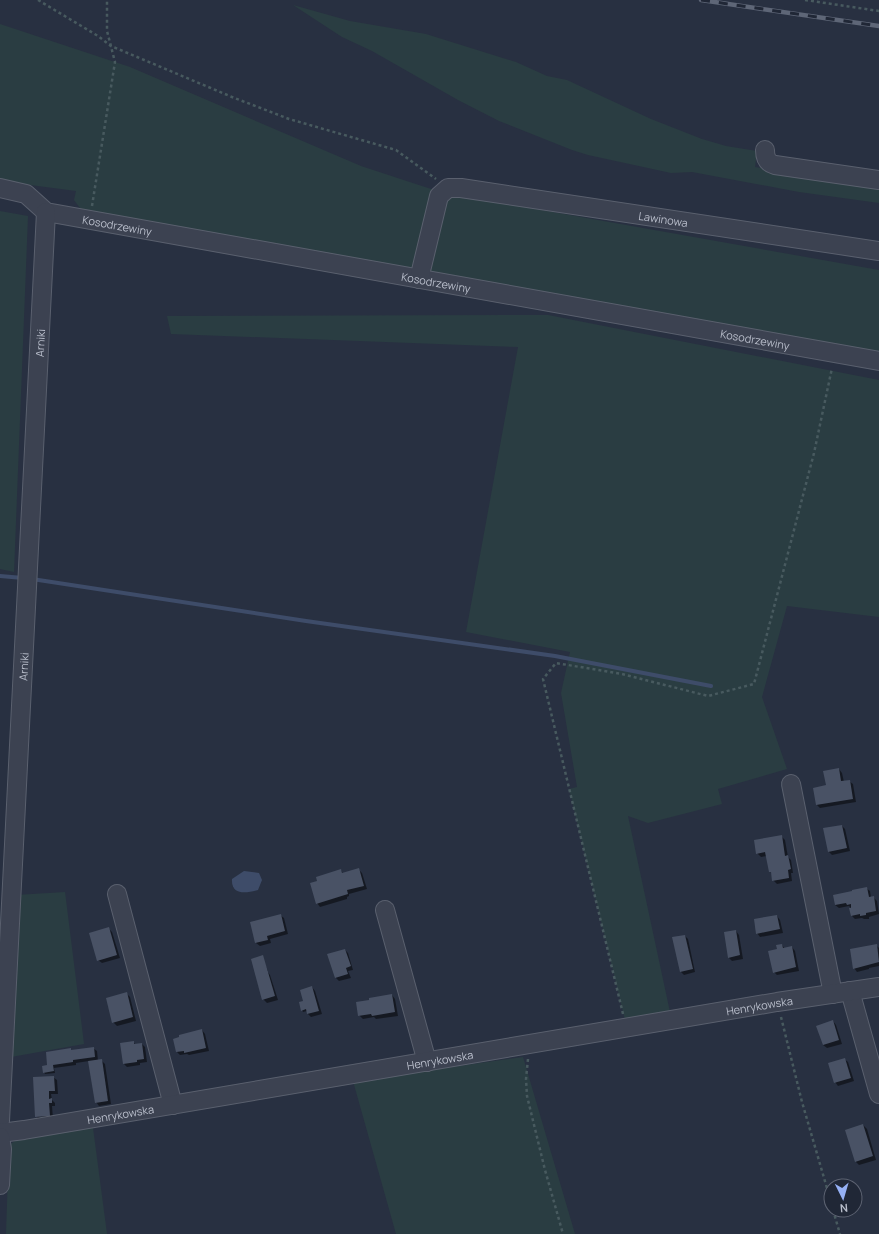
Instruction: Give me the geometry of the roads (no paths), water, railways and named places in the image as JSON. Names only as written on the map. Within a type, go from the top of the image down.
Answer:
[{"type":"street","points":[[764,150],[769,163],[775,165],[879,180]]},
{"type":"street","points":[[0,188],[26,194],[46,212]]},
{"type":"street","name":"Lawinowa","points":[[419,279],[439,196],[448,188],[879,251]]},
{"type":"street","name":"Kosodrzewiny","points":[[46,212],[879,361]]},
{"type":"street","name":"Arniki","points":[[0,1120],[46,212]]},
{"type":"street","points":[[790,784],[841,992],[879,1094]]},
{"type":"street","points":[[117,894],[173,1105]]},
{"type":"street","points":[[385,910],[427,1062]]},
{"type":"street","name":"Henrykowska","points":[[0,1132],[24,1130],[777,1002],[879,987]]},
{"type":"street","points":[[0,1137],[2,1149],[0,1185]]},
{"type":"water","points":[[244,871],[259,873],[262,880],[258,890],[240,892],[234,888],[232,879]]},
{"type":"waterway","points":[[0,576],[23,578]]},
{"type":"waterway","points":[[32,579],[306,621],[555,656],[711,686]]},
{"type":"railway","points":[[701,0],[879,26]]}]
